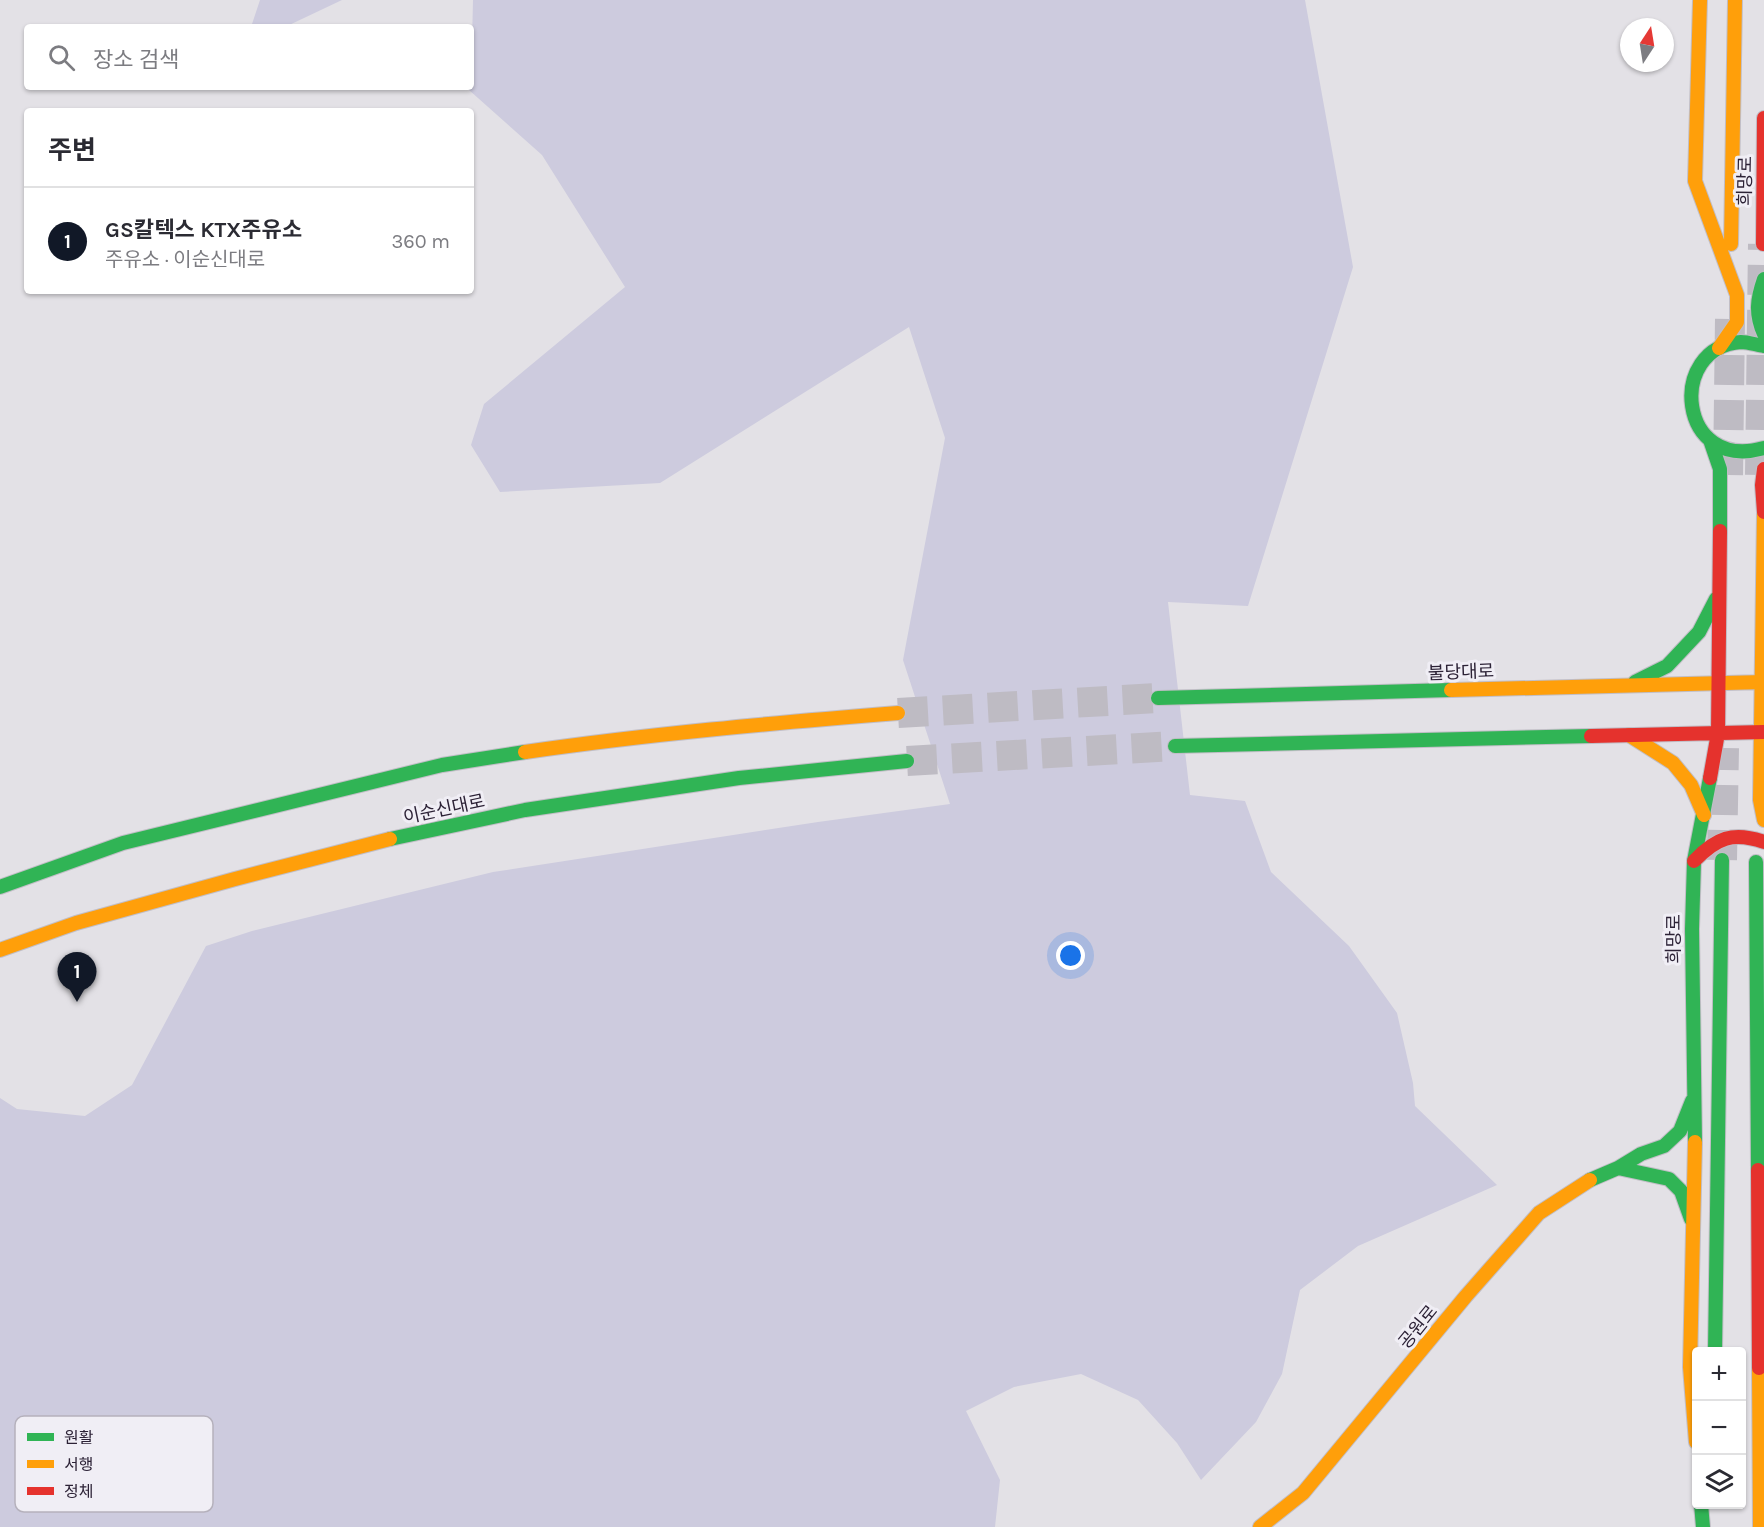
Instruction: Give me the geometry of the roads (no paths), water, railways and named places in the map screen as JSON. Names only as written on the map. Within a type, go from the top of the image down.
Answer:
[{"type":"main road","name":"희망로","points":[[1693,1401],[1690,1367],[1695,1230],[1692,929],[1694,861],[1718,733],[1720,469],[1717,454],[1710,440],[1698,427],[1691,410],[1689,392],[1694,374],[1704,359],[1719,348],[1737,322],[1737,295],[1695,181],[1700,0]]},
{"type":"main road","points":[[1731,244],[1735,0]]},
{"type":"main road","name":"희망로","points":[[1763,244],[1764,118]]},
{"type":"main road","points":[[1764,279],[1757,296],[1757,321],[1764,334]]},
{"type":"main road","points":[[1719,348],[1736,342],[1764,346]]},
{"type":"main road","points":[[1710,440],[1726,449],[1744,452],[1764,448]]},
{"type":"main road","points":[[1764,469],[1762,485],[1764,512],[1760,800],[1764,819]]},
{"type":"main road","points":[[1629,685],[1667,666],[1699,632],[1720,591]]},
{"type":"main road","name":"불당대로","points":[[1158,698],[1762,682]]},
{"type":"main road","points":[[0,887],[123,843],[442,765],[587,743],[717,728],[898,713]]},
{"type":"main road","points":[[1175,746],[1762,732]]},
{"type":"main road","points":[[1629,735],[1672,763],[1691,785],[1704,815]]},
{"type":"main road","name":"이순신대로","points":[[0,950],[76,923],[235,879],[368,844],[525,810],[739,778],[907,761]]},
{"type":"main road","points":[[1694,861],[1713,843],[1725,838],[1748,837],[1764,842]]},
{"type":"main road","points":[[1715,1347],[1722,860]]},
{"type":"main road","points":[[1756,862],[1760,1527]]},
{"type":"main road","name":"공원로","points":[[1260,1527],[1303,1493],[1466,1296],[1539,1213],[1592,1178],[1618,1168],[1641,1154],[1664,1146],[1680,1131],[1694,1097]]},
{"type":"main road","points":[[1618,1168],[1669,1179],[1681,1191],[1695,1230]]},
{"type":"main road","points":[[1701,1509],[1703,1527]]},
{"type":"main road","points":[[1711,1527],[1713,1509]]},
{"type":"tunnel","points":[[1760,475],[1763,244]]},
{"type":"tunnel","points":[[1728,475],[1730,319]]},
{"type":"tunnel","points":[[898,713],[1158,698]]},
{"type":"tunnel","points":[[907,761],[1175,746]]},
{"type":"tunnel","points":[[1722,860],[1724,748]]},
{"type":"place","name":"GS칼텍스 KTX주유소","points":[[77,1002]]}]
